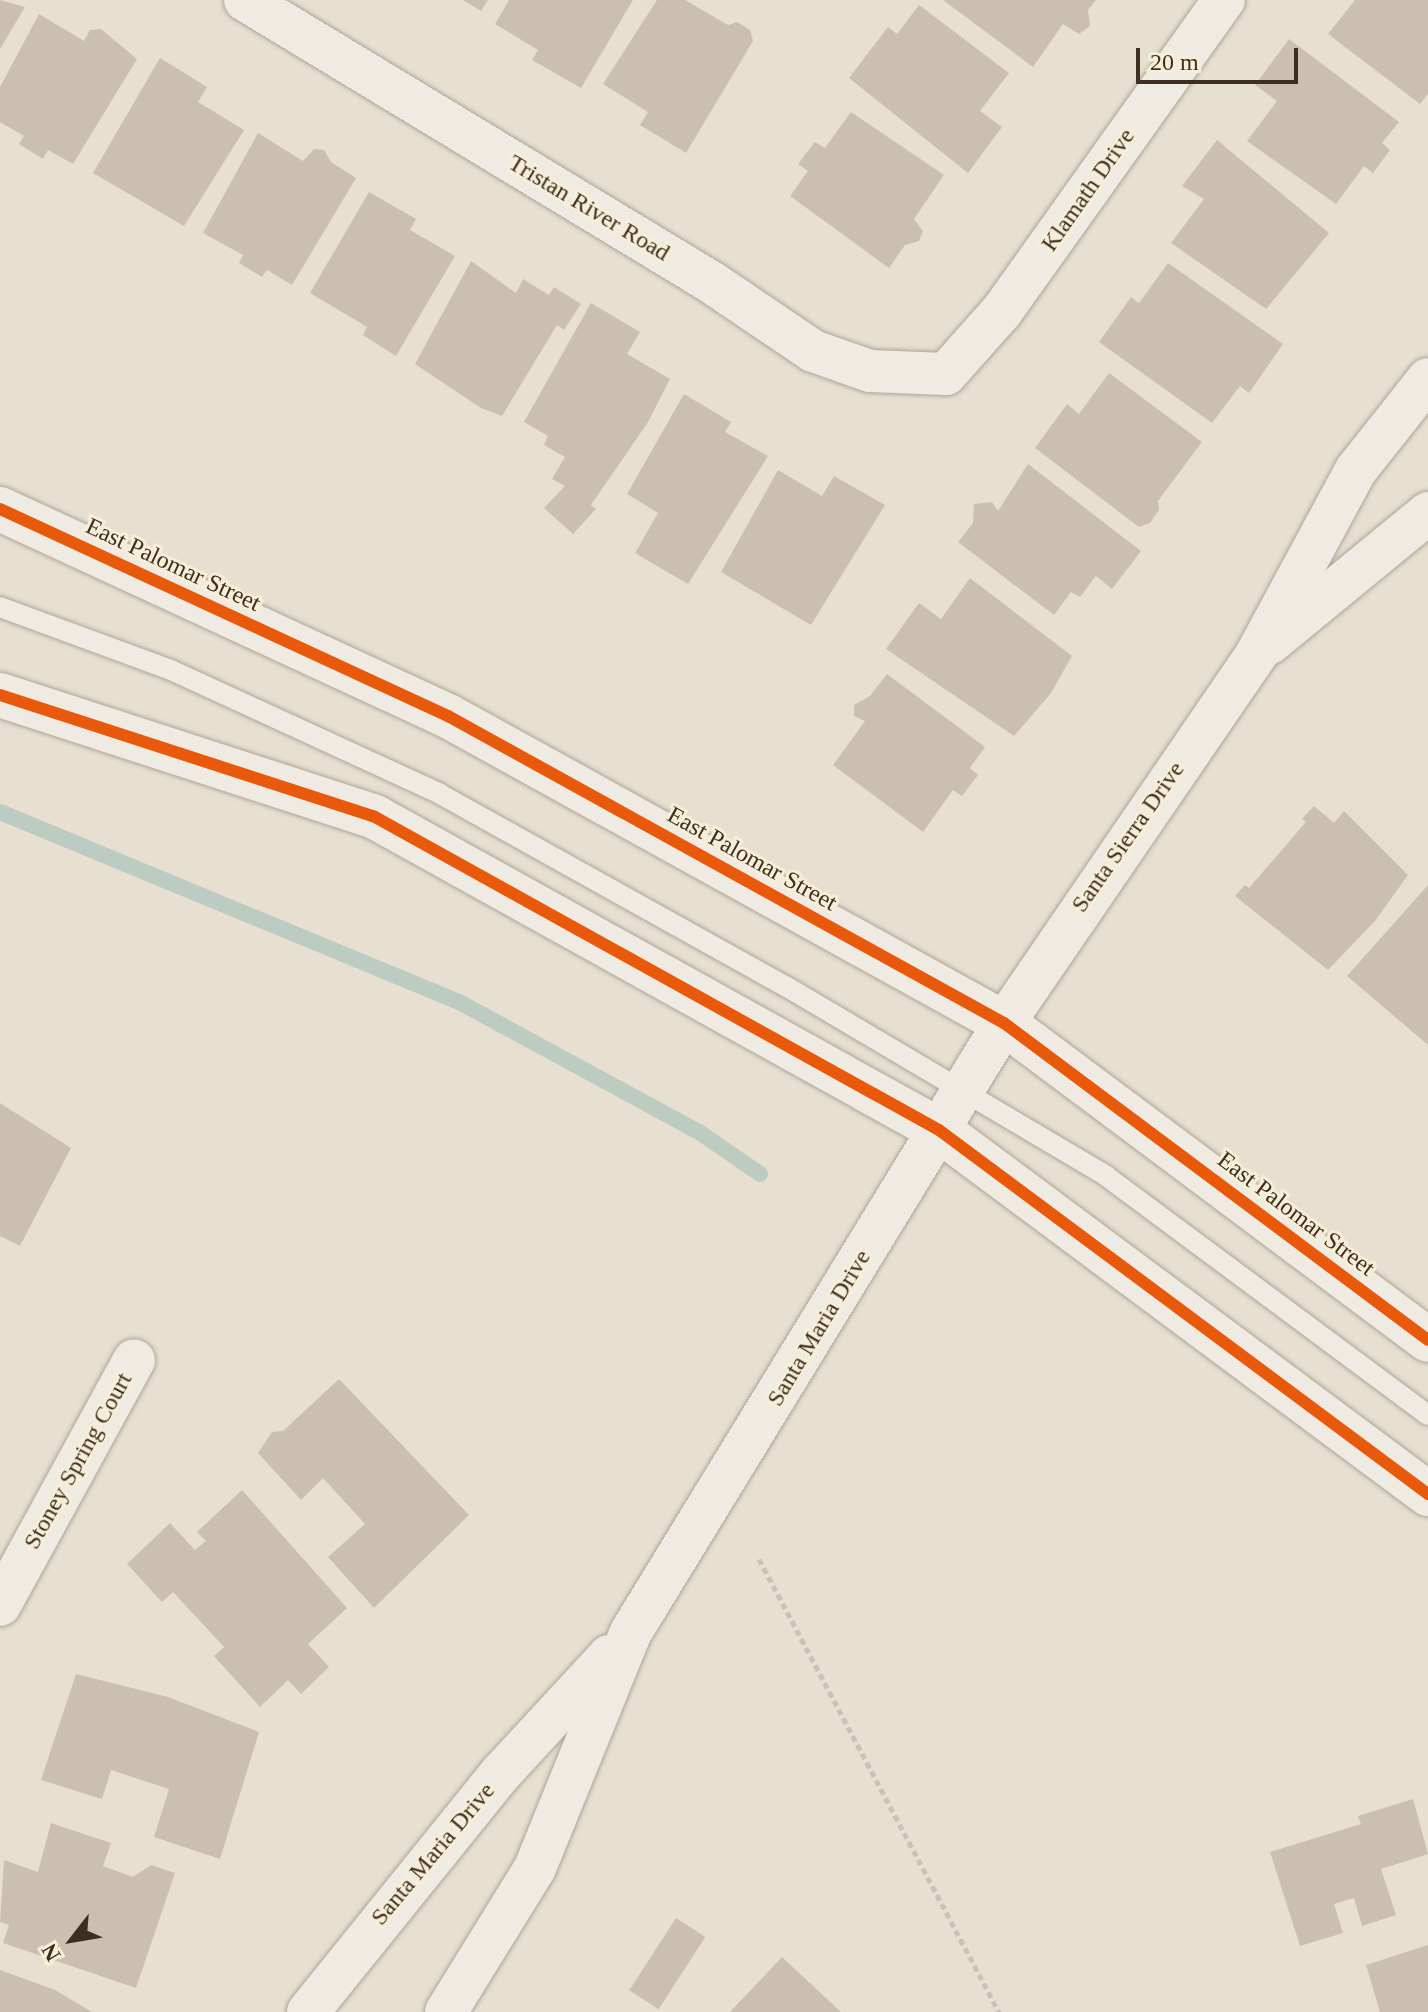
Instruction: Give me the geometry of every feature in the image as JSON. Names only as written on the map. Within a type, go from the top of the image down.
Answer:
[{"type":"main road","name":"East Palomar Street","points":[[0,509],[448,716],[1004,1023],[1428,1340]]},
{"type":"main road","points":[[0,695],[375,817],[939,1130],[1428,1494]]},
{"type":"street","name":"Tristan River Road","points":[[245,0],[689,269],[813,351],[870,371],[946,374]]},
{"type":"street","name":"Klamath Drive","points":[[946,374],[1002,311],[1224,0]]},
{"type":"street","name":"Santa Sierra Drive","points":[[1004,1023],[1257,653],[1356,470],[1428,379]]},
{"type":"street","name":"Santa Sierra Drive","points":[[1257,653],[1428,513]]},
{"type":"street","name":"Santa Maria Drive","points":[[446,2012],[535,1868],[631,1632],[1004,1023]]},
{"type":"street","name":"Stoney Spring Court","points":[[0,1605],[134,1360]]},
{"type":"street","name":"Santa Maria Drive","points":[[308,2012],[502,1772],[631,1632]]},
{"type":"lane","points":[[0,607],[171,670],[440,794],[1106,1176],[1428,1415]]},
{"type":"path","points":[[759,1559],[999,2012]]},
{"type":"building","points":[[0,0],[25,7],[0,49]]},
{"type":"building","points":[[463,0],[488,0],[481,11]]},
{"type":"building","points":[[509,0],[633,0],[581,88],[532,60],[538,50],[495,24]]},
{"type":"building","points":[[657,0],[685,0],[728,25],[737,22],[750,30],[753,41],[686,153],[640,125],[648,112],[603,84]]},
{"type":"building","points":[[943,0],[1096,0],[1088,10],[1090,26],[1079,34],[1063,24],[1033,67]]},
{"type":"building","points":[[1355,0],[1428,0],[1428,94],[1420,104],[1328,34]]},
{"type":"building","points":[[919,5],[1009,73],[980,111],[1002,127],[968,173],[849,78],[888,27],[897,34]]},
{"type":"building","points":[[39,14],[84,41],[90,30],[101,29],[137,59],[73,164],[48,150],[43,159],[19,144],[24,136],[0,122],[0,87]]},
{"type":"building","points":[[1289,39],[1399,122],[1382,143],[1390,150],[1373,173],[1364,166],[1336,204],[1247,141],[1277,101],[1255,85]]},
{"type":"building","points":[[160,58],[207,87],[198,102],[244,130],[184,226],[93,173]]},
{"type":"building","points":[[851,112],[944,175],[914,219],[923,231],[919,241],[905,245],[889,268],[790,196],[808,171],[798,164],[815,142],[825,148]]},
{"type":"building","points":[[258,133],[303,161],[314,149],[324,150],[331,162],[356,178],[292,285],[267,270],[262,277],[239,263],[243,255],[203,233]]},
{"type":"building","points":[[1217,140],[1329,233],[1266,309],[1171,243],[1204,199],[1182,186]]},
{"type":"building","points":[[369,192],[416,219],[410,230],[455,256],[396,356],[363,335],[367,327],[310,293]]},
{"type":"building","points":[[471,261],[516,293],[523,279],[549,295],[554,287],[581,304],[564,330],[557,325],[502,416],[481,408],[415,364]]},
{"type":"building","points":[[1168,263],[1283,344],[1249,393],[1240,386],[1212,423],[1099,342],[1131,297],[1139,303]]},
{"type":"building","points":[[591,303],[640,332],[627,354],[670,379],[648,422],[591,505],[596,509],[573,534],[544,508],[565,486],[552,479],[565,457],[544,445],[548,436],[524,422]]},
{"type":"building","points":[[1109,373],[1202,442],[1158,501],[1159,510],[1150,523],[1139,527],[1035,448],[1067,404],[1079,414]]},
{"type":"building","points":[[684,394],[731,422],[725,432],[768,456],[688,584],[635,553],[658,513],[627,494]]},
{"type":"building","points":[[1028,464],[1141,551],[1112,589],[1096,576],[1080,597],[1071,592],[1054,615],[958,542],[973,523],[974,504],[992,502],[998,511]]},
{"type":"building","points":[[778,470],[822,496],[834,476],[885,505],[811,625],[721,572]]},
{"type":"building","points":[[970,578],[1072,656],[1051,693],[1014,736],[886,649],[919,603],[941,619]]},
{"type":"building","points":[[887,674],[985,747],[970,768],[978,775],[962,796],[953,790],[923,832],[833,765],[865,721],[854,716],[854,705],[870,696]]},
{"type":"building","points":[[1314,806],[1334,823],[1344,811],[1408,875],[1375,921],[1328,970],[1235,896],[1245,885],[1249,888],[1306,822],[1302,819]]},
{"type":"building","points":[[1428,885],[1428,1045],[1347,976]]},
{"type":"building","points":[[0,1103],[71,1148],[20,1246],[0,1236]]},
{"type":"building","points":[[339,1379],[469,1515],[374,1608],[328,1557],[365,1524],[323,1478],[301,1500],[258,1453],[272,1432],[283,1431]]},
{"type":"building","points":[[242,1490],[347,1608],[308,1644],[329,1667],[301,1694],[288,1680],[260,1707],[214,1656],[224,1647],[173,1592],[162,1602],[127,1564],[170,1523],[195,1550],[206,1541],[197,1532]]},
{"type":"building","points":[[76,1674],[168,1697],[259,1732],[220,1859],[154,1837],[169,1789],[111,1770],[102,1799],[41,1780]]},
{"type":"building","points":[[1413,1799],[1428,1854],[1381,1869],[1396,1915],[1362,1926],[1354,1898],[1334,1904],[1343,1933],[1300,1946],[1270,1852],[1361,1824],[1358,1816]]},
{"type":"building","points":[[51,1823],[111,1843],[103,1866],[133,1877],[151,1865],[175,1873],[136,1988],[3,1943],[9,1925],[0,1922],[4,1860],[38,1872]]},
{"type":"building","points":[[676,1918],[705,1937],[659,2009],[629,1990]]},
{"type":"building","points":[[1428,1945],[1428,2012],[1380,2012],[1366,1965]]},
{"type":"building","points":[[782,1957],[841,2012],[730,2012]]},
{"type":"building","points":[[0,1970],[55,1990],[92,2012],[0,2012]]},
{"type":"waterway","points":[[0,812],[461,1003],[699,1132],[760,1174]]},
{"type":"cycle path","points":[[0,509],[448,716],[1004,1023],[1428,1340]]},
{"type":"cycle path","points":[[0,695],[375,817],[939,1130],[1428,1494]]}]
